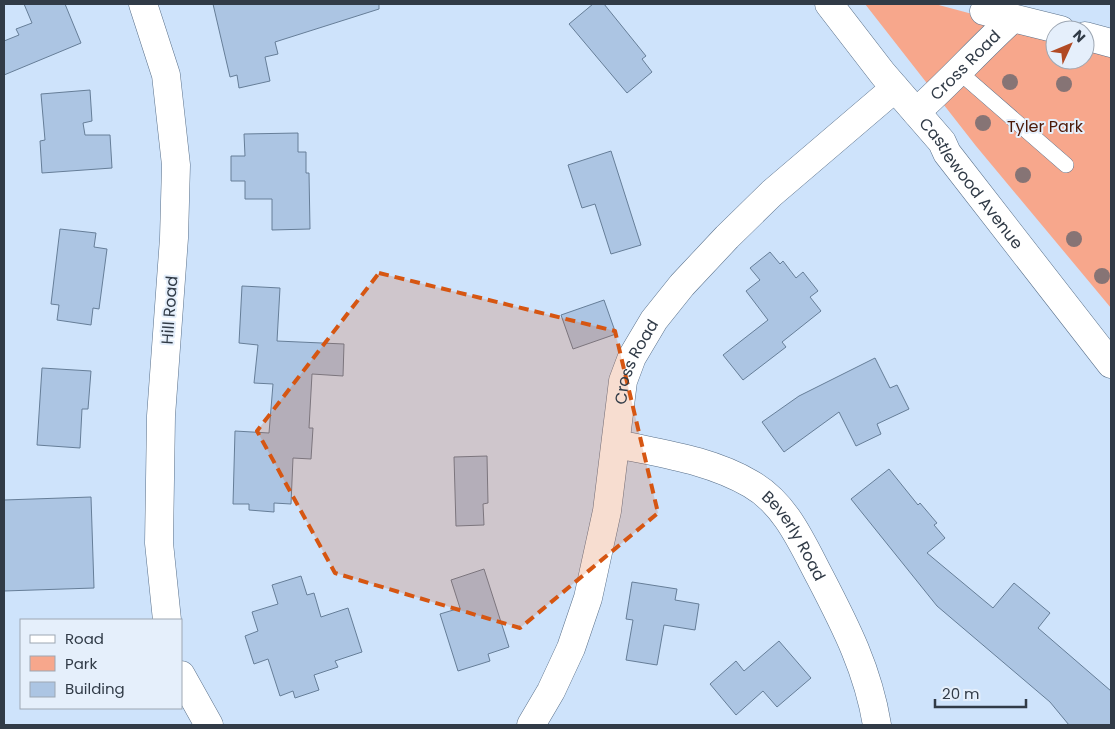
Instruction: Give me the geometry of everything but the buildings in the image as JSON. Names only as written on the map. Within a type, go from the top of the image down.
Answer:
[{"type":"street","name":"Hill Road","points":[[142,4],[166,75],[176,165],[174,238],[161,416],[158,543],[167,619]]},
{"type":"street","name":"Castlewood Avenue","points":[[829,4],[895,88],[942,142],[947,152],[1111,364]]},
{"type":"street","points":[[985,7],[1012,19],[1045,26]]},
{"type":"street","name":"Cross Road","points":[[916,112],[1012,19]]},
{"type":"street","points":[[1095,39],[1111,43]]},
{"type":"street","name":"Cross Road","points":[[532,725],[571,648],[588,598],[607,511],[617,444],[623,381],[632,357],[654,320],[682,285],[727,236],[772,193],[895,88]]},
{"type":"street","name":"Beverly Road","points":[[617,444],[694,460],[719,468],[753,485],[778,506],[794,527],[853,640],[872,693],[877,725]]},
{"type":"street","points":[[182,677],[209,725]]},
{"type":"lane","points":[[958,71],[1066,165]]},
{"type":"highlighted area","points":[[379,273],[615,331],[658,513],[520,628],[335,573],[257,431]]},
{"type":"green space","name":"Tyler Park","points":[[865,4],[935,4],[1045,33],[1045,70],[1095,70],[1095,47],[1111,51],[1111,308],[976,146]]}]
